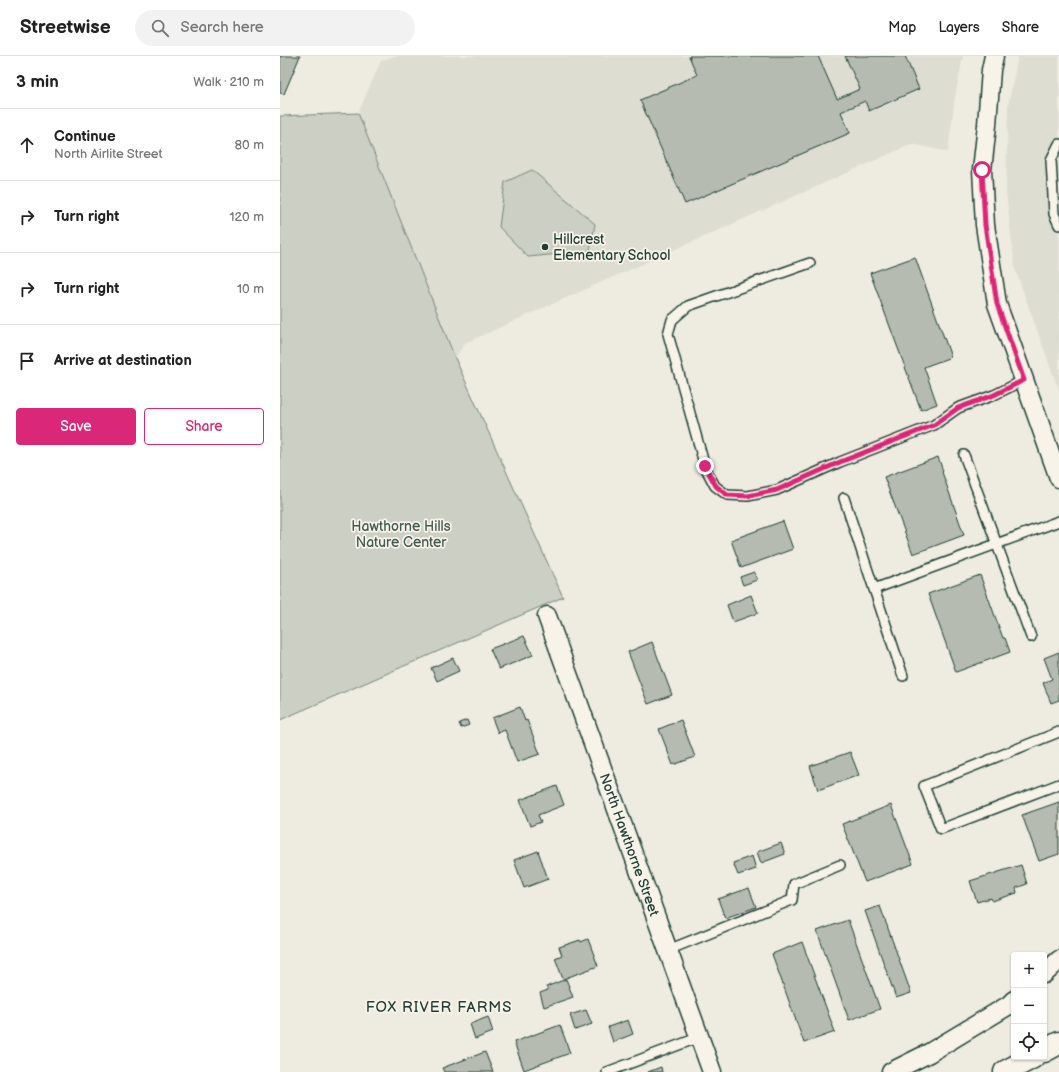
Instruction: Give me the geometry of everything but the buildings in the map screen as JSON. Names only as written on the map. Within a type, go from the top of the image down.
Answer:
[{"type":"main road","points":[[1047,1049],[1059,1043]]},
{"type":"main road","points":[[1005,1072],[1027,1060]]},
{"type":"street","points":[[994,56],[991,70],[982,170],[985,225],[997,304],[1059,478]]},
{"type":"street","name":"North Hawthorne Street","points":[[547,616],[700,1037],[711,1072]]},
{"type":"street","points":[[1047,971],[1059,960]]},
{"type":"street","points":[[891,1072],[929,1053],[1011,1003]]},
{"type":"lane","points":[[1059,144],[1051,160],[1054,214],[1059,225]]},
{"type":"lane","points":[[810,263],[688,306],[672,320],[668,334],[705,466],[716,486],[727,495],[748,496],[777,490],[840,462],[934,425],[958,408],[994,395],[1024,380]]},
{"type":"lane","points":[[964,454],[1031,637]]},
{"type":"lane","points":[[844,498],[904,676]]},
{"type":"lane","points":[[874,589],[1059,521]]},
{"type":"lane","points":[[1059,732],[924,786],[941,829],[1059,784]]},
{"type":"lane","points":[[668,950],[792,900],[794,884],[840,865]]},
{"type":"lane","points":[[607,1072],[700,1037]]},
{"type":"shaded area","name":"Hillcrest Elementary School","points":[[394,56],[963,56],[955,97],[948,152],[912,144],[465,343],[455,358],[358,113],[381,61]]},
{"type":"shaded area","points":[[1018,56],[1059,56],[1059,391],[1015,269],[1006,192],[1008,106]]},
{"type":"green space","name":"Hawthorne Hills Nature Center","points":[[358,113],[455,358],[563,597],[280,720],[280,116]]},
{"type":"green space","points":[[532,170],[595,224],[590,251],[528,257],[499,227],[505,182]]},
{"type":"place","name":"Hillcrest Elementary School","points":[[545,247]]},
{"type":"district","name":"FOX RIVER FARMS","points":[[439,1007]]},
{"type":"route","points":[[705,466],[716,486],[727,495],[748,496],[777,490],[840,462],[934,425],[958,408],[994,395],[1024,380],[997,304],[985,225],[982,170]]}]
